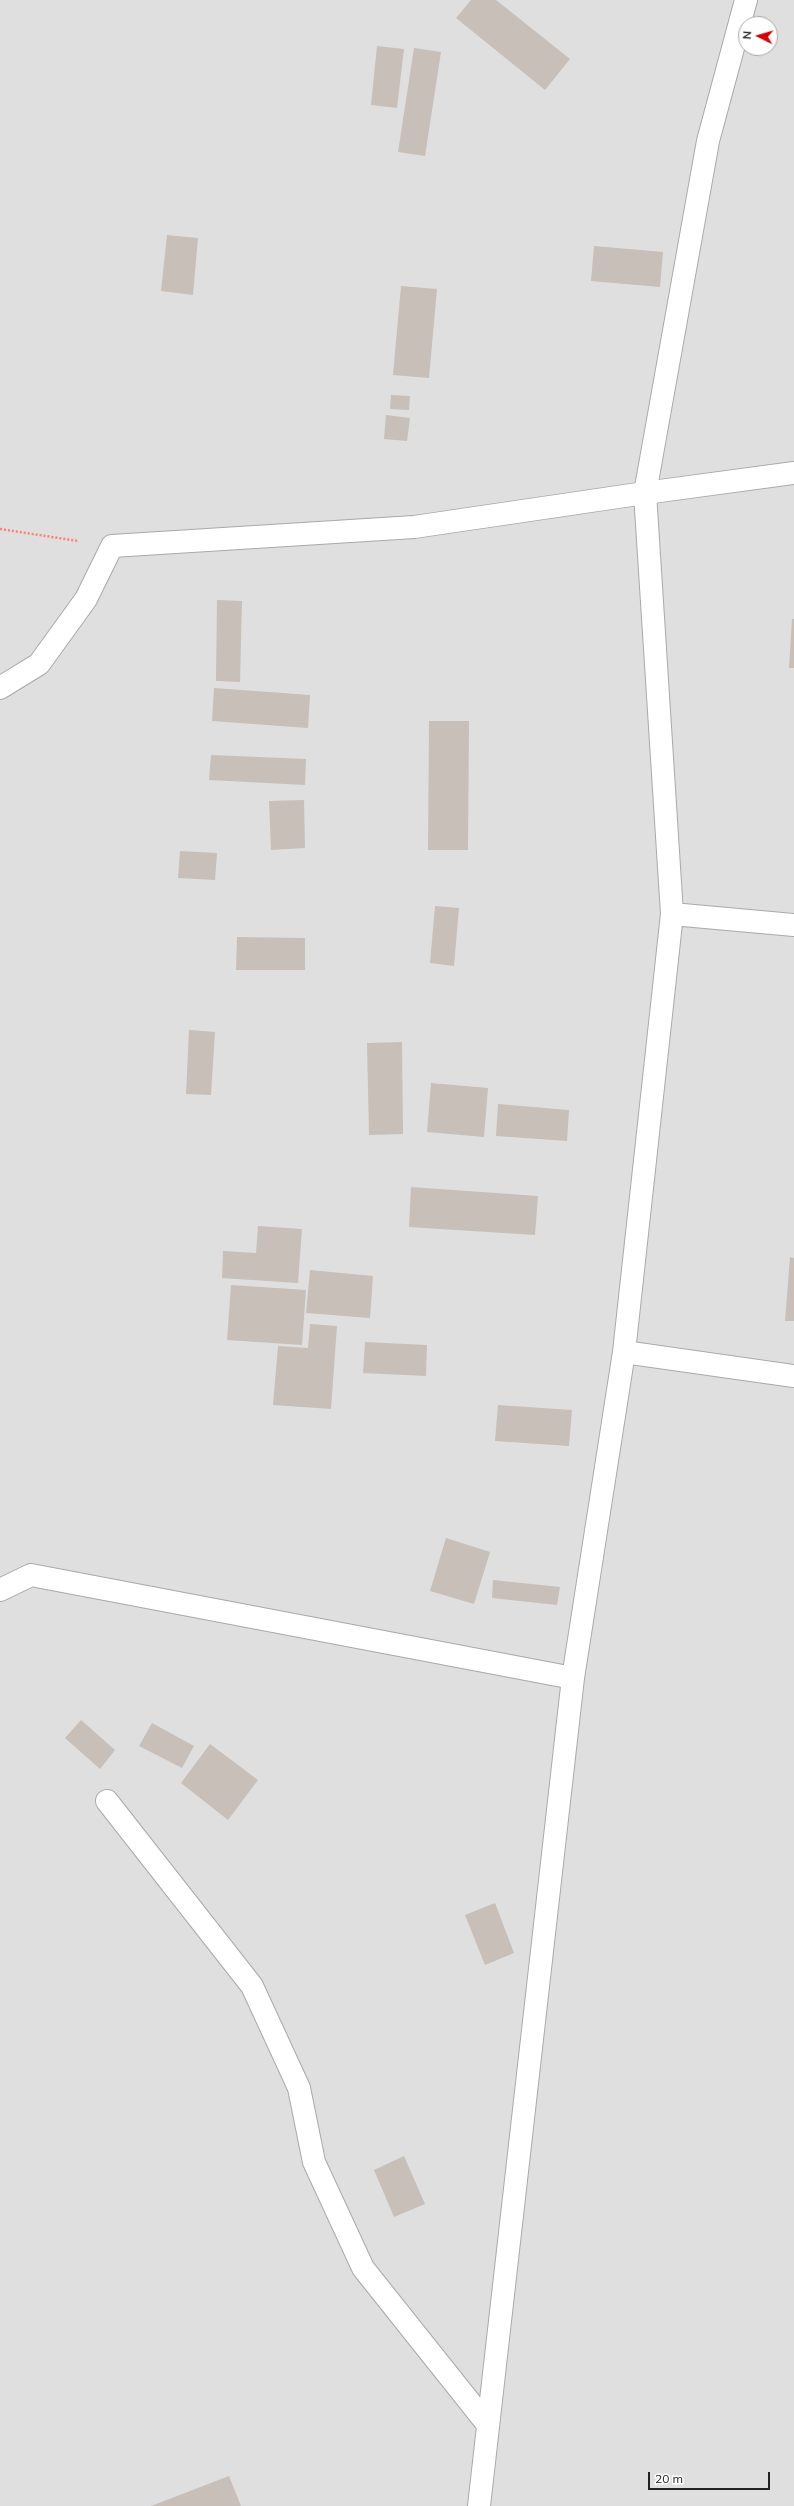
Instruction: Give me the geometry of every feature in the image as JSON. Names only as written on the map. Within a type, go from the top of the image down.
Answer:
[{"type":"street","points":[[479,2506],[572,1678],[624,1352],[672,914],[645,493],[708,141],[746,0]]},
{"type":"street","points":[[0,688],[39,664],[86,599],[112,546],[414,527],[794,473]]},
{"type":"street","points":[[672,914],[794,926]]},
{"type":"street","points":[[624,1352],[794,1376]]},
{"type":"street","points":[[0,1590],[31,1575],[572,1678]]},
{"type":"street","points":[[107,1801],[252,1986],[300,2088],[314,2162],[363,2268],[488,2425]]},
{"type":"path","points":[[0,529],[112,546]]},
{"type":"shaded area","points":[[0,0],[794,0],[794,2506],[0,2506]]},
{"type":"building","points":[[471,0],[496,0],[570,59],[545,90],[456,18]]},
{"type":"building","points":[[377,46],[404,49],[397,108],[371,105]]},
{"type":"building","points":[[414,48],[441,52],[425,156],[398,152]]},
{"type":"building","points":[[167,235],[198,238],[193,295],[161,291]]},
{"type":"building","points":[[594,246],[663,252],[660,287],[591,281]]},
{"type":"building","points":[[401,286],[437,289],[429,378],[393,375]]},
{"type":"building","points":[[391,395],[410,396],[409,410],[390,409]]},
{"type":"building","points":[[386,415],[410,418],[407,441],[384,439]]},
{"type":"building","points":[[217,600],[242,601],[240,682],[216,681]]},
{"type":"building","points":[[792,619],[794,619],[794,668],[789,668]]},
{"type":"building","points":[[214,688],[310,695],[308,728],[212,721]]},
{"type":"building","points":[[429,721],[469,721],[468,850],[428,850]]},
{"type":"building","points":[[211,755],[306,759],[305,785],[209,780]]},
{"type":"building","points":[[304,800],[305,848],[271,850],[269,801]]},
{"type":"building","points":[[180,851],[217,853],[215,880],[178,878]]},
{"type":"building","points":[[435,906],[459,908],[454,966],[430,963]]},
{"type":"building","points":[[237,937],[305,938],[305,970],[236,970]]},
{"type":"building","points":[[189,1030],[215,1032],[211,1095],[186,1094]]},
{"type":"building","points":[[402,1042],[403,1134],[369,1135],[367,1043]]},
{"type":"building","points":[[431,1083],[488,1088],[484,1137],[427,1132]]},
{"type":"building","points":[[498,1104],[569,1110],[567,1141],[496,1136]]},
{"type":"building","points":[[411,1187],[538,1196],[535,1235],[409,1227]]},
{"type":"building","points":[[258,1226],[302,1229],[298,1283],[222,1278],[223,1251],[256,1253]]},
{"type":"building","points":[[790,1257],[794,1258],[794,1321],[785,1321]]},
{"type":"building","points":[[310,1270],[373,1276],[370,1318],[306,1313]]},
{"type":"building","points":[[231,1285],[306,1290],[302,1345],[227,1340]]},
{"type":"building","points":[[310,1324],[337,1326],[331,1409],[273,1405],[278,1346],[308,1348]]},
{"type":"building","points":[[365,1342],[427,1345],[426,1376],[363,1373]]},
{"type":"building","points":[[498,1405],[572,1410],[569,1446],[495,1441]]},
{"type":"building","points":[[446,1538],[490,1552],[474,1604],[430,1591]]},
{"type":"building","points":[[493,1580],[560,1587],[557,1605],[492,1598]]},
{"type":"building","points":[[81,1720],[115,1750],[100,1769],[65,1738]]},
{"type":"building","points":[[152,1723],[194,1746],[182,1768],[139,1746]]},
{"type":"building","points":[[210,1744],[258,1780],[228,1820],[181,1783]]},
{"type":"building","points":[[495,1903],[514,1953],[485,1965],[465,1915]]},
{"type":"building","points":[[404,2156],[425,2204],[394,2217],[374,2170]]},
{"type":"building","points":[[229,2476],[241,2506],[151,2506]]}]
